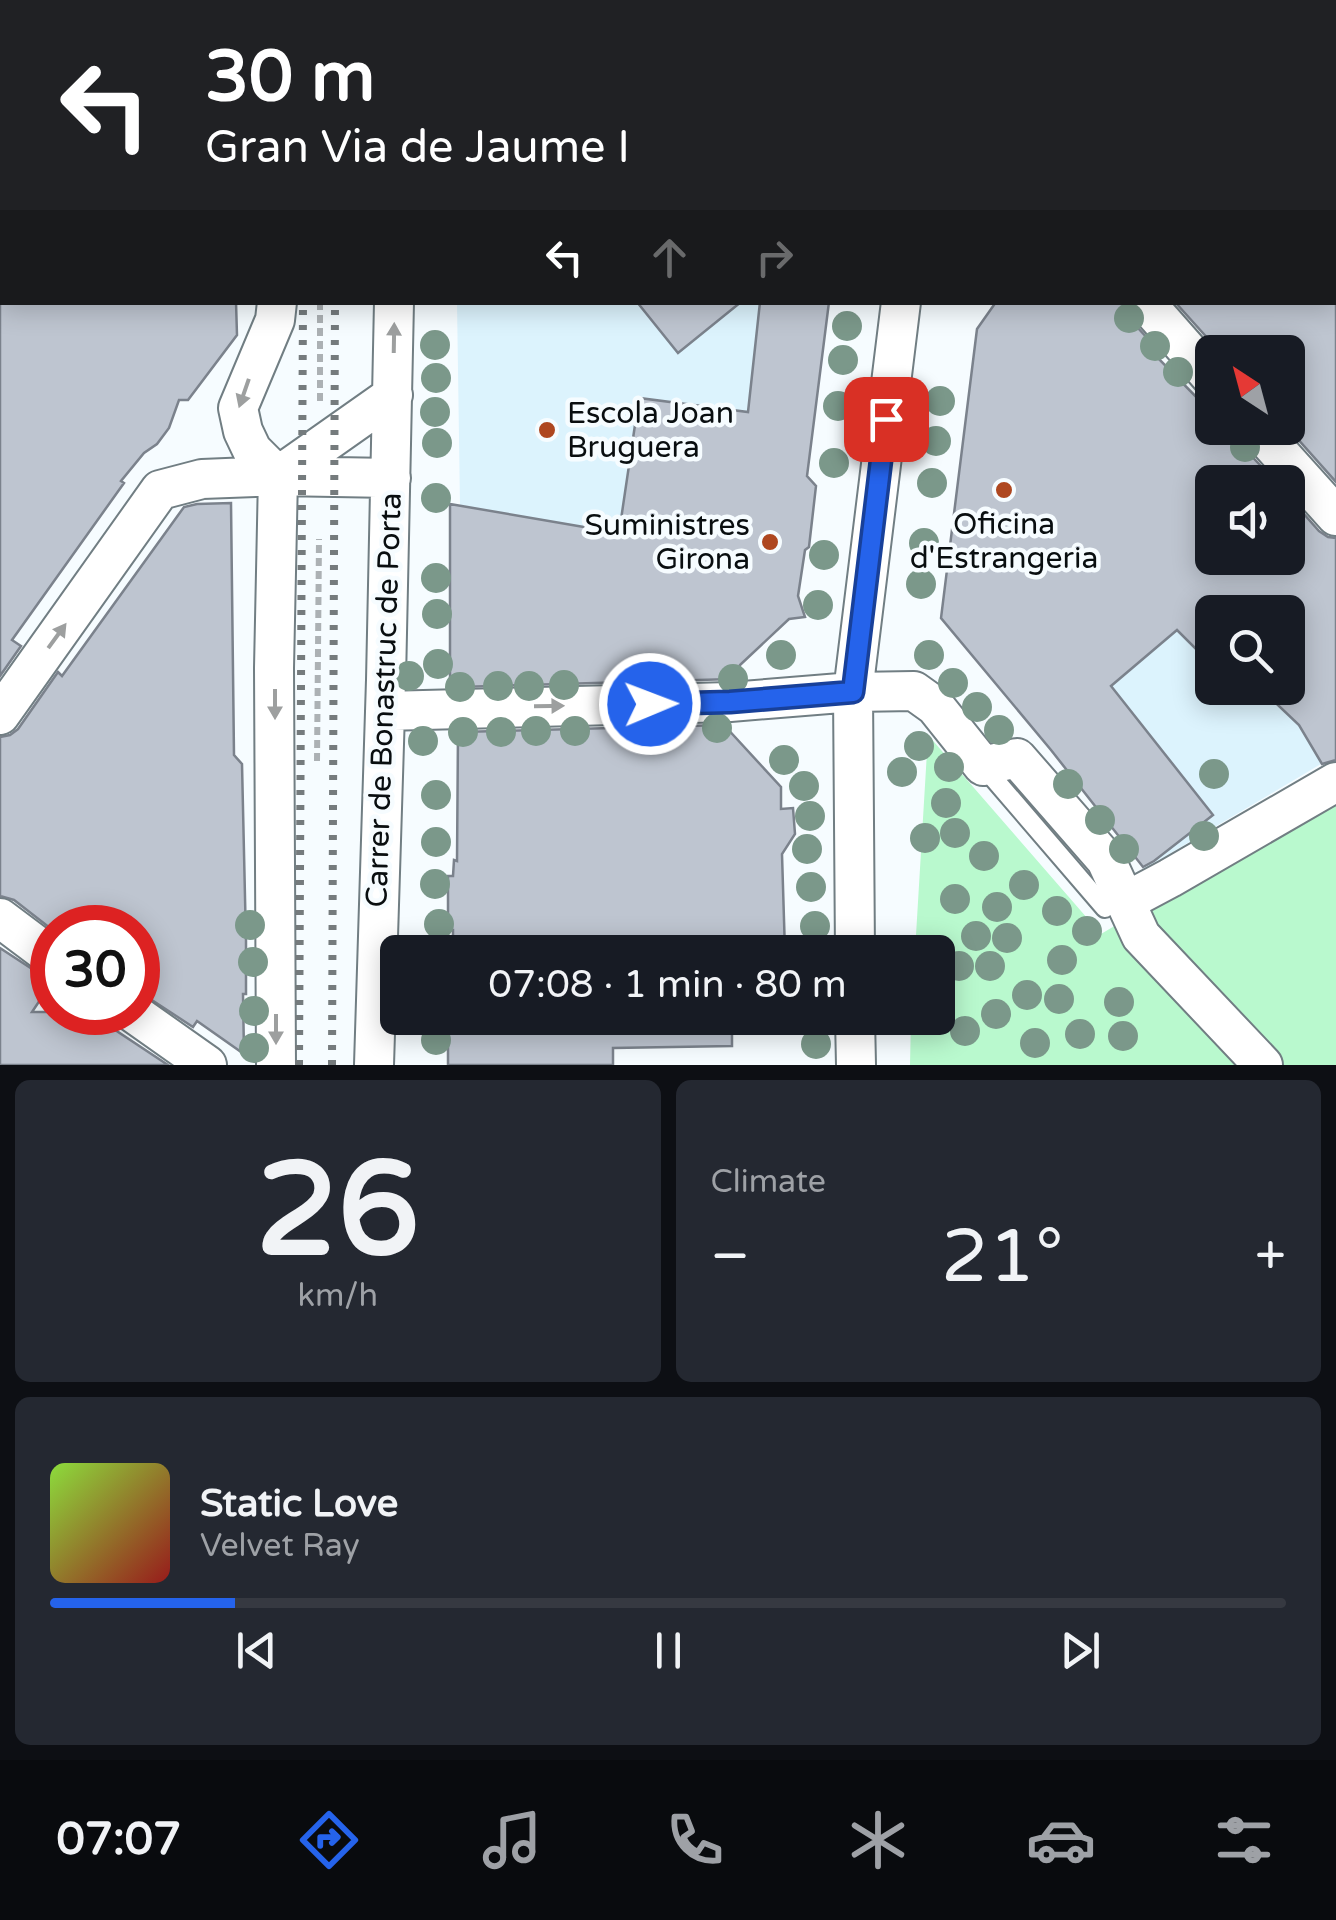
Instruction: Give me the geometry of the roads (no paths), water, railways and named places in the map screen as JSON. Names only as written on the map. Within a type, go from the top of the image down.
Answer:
[{"type":"street","points":[[276,1065],[274,668],[278,476],[252,450],[238,408],[275,320],[277,305]]},
{"type":"street","name":"Carrer de Bonastruc de Porta","points":[[374,1065],[394,305]]},
{"type":"street","points":[[855,935],[853,692],[901,305]]},
{"type":"street","points":[[1148,305],[1195,359]]},
{"type":"street","points":[[278,476],[393,395]]},
{"type":"street","points":[[1271,445],[1336,516]]},
{"type":"street","points":[[0,714],[160,490],[202,479],[391,478]]},
{"type":"street","points":[[385,711],[730,702],[853,692],[914,692],[936,706],[982,766],[1017,758],[1106,860],[1115,904],[1262,1065]]},
{"type":"street","points":[[1115,904],[1170,878],[1336,782]]},
{"type":"street","points":[[0,918],[30,940]]},
{"type":"street","points":[[160,1032],[207,1065]]},
{"type":"street","points":[[855,1035],[856,1065]]},
{"type":"railway","points":[[299,1065],[303,305]]},
{"type":"railway","points":[[332,1065],[335,305]]},
{"type":"place","name":"Escola Joan Bruguera","points":[[547,430]]},
{"type":"place","name":"Oficina d'Estrangeria","points":[[1004,490]]},
{"type":"place","name":"Suministres Girona","points":[[770,542]]}]
